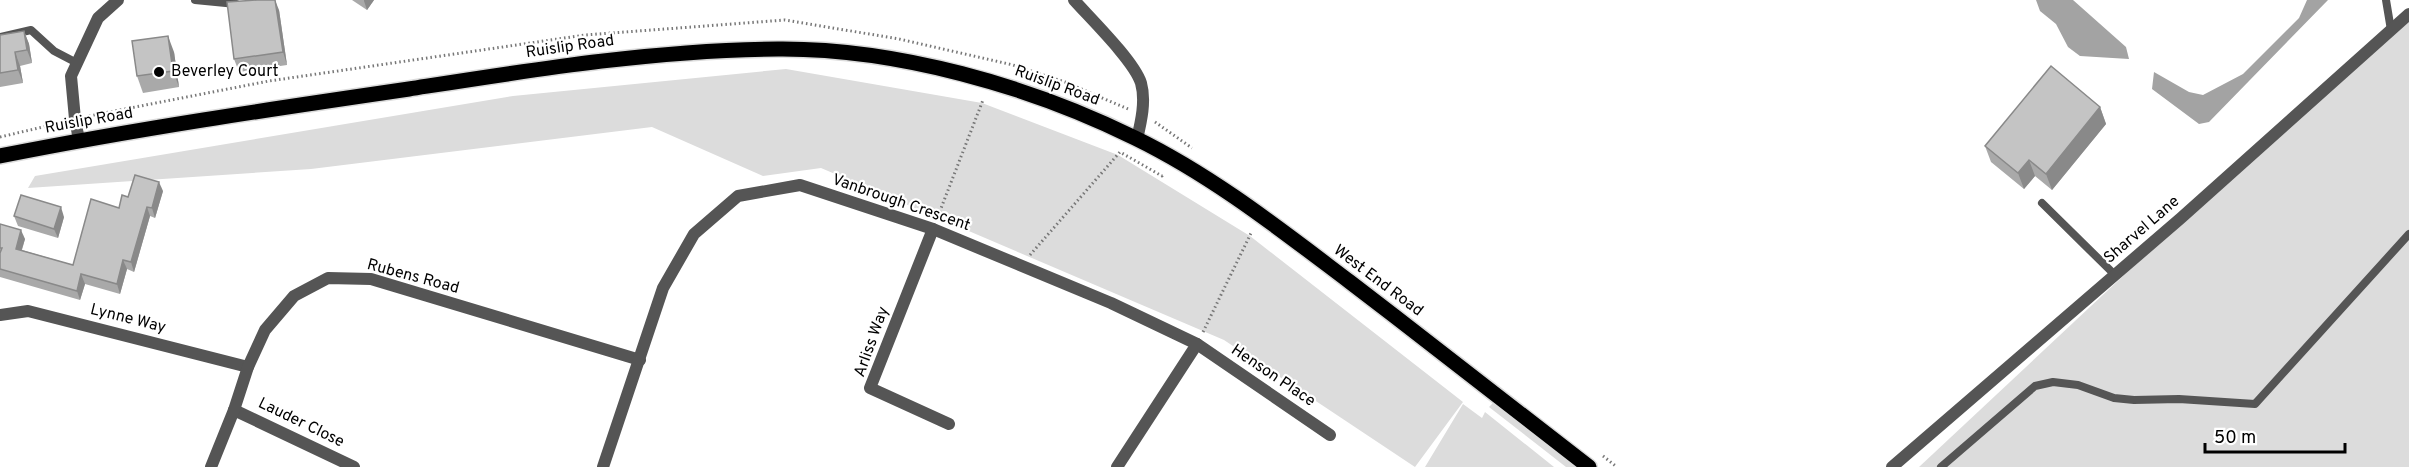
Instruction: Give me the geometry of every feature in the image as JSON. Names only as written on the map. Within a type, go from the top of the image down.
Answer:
[{"type":"main road","name":"Ruislip Road","points":[[0,156],[79,140],[238,114],[591,62],[681,52],[782,49],[878,57],[989,81],[1072,110],[1137,138]]},
{"type":"main road","name":"West End Road","points":[[1137,138],[1174,158],[1260,214],[1589,467]]},
{"type":"street","points":[[79,140],[71,76],[98,18],[118,0]]},
{"type":"street","points":[[1074,0],[1136,73],[1142,94],[1142,116],[1137,138]]},
{"type":"street","name":"Sharvel Lane","points":[[1892,467],[2115,275],[2409,14]]},
{"type":"street","name":"Vanbrough Crescent","points":[[603,467],[663,288],[694,234],[738,196],[800,185],[933,229],[1112,303],[1197,344]]},
{"type":"street","name":"Arliss Way","points":[[933,229],[870,388],[949,424]]},
{"type":"street","name":"Rubens Road","points":[[211,467],[248,367],[265,330],[294,296],[328,278],[371,279],[640,360]]},
{"type":"street","name":"Lynne Way","points":[[0,315],[28,310],[248,367]]},
{"type":"street","points":[[1117,467],[1197,344]]},
{"type":"street","name":"Henson Place","points":[[1197,344],[1330,435]]},
{"type":"street","name":"Lauder Close","points":[[234,410],[354,467]]},
{"type":"lane","points":[[195,0],[231,5],[243,4]]},
{"type":"lane","points":[[2386,0],[2391,30]]},
{"type":"lane","points":[[0,36],[31,30],[54,51],[77,63]]},
{"type":"lane","points":[[2042,203],[2115,275]]},
{"type":"lane","points":[[1941,467],[2035,386],[2053,382],[2078,385],[2114,398],[2255,404],[2409,234]]},
{"type":"path","points":[[933,229],[983,100]]},
{"type":"path","points":[[0,137],[75,119]]},
{"type":"path","points":[[1021,265],[1120,152],[1162,176]]},
{"type":"path","points":[[1197,344],[1252,231]]},
{"type":"shaded area","points":[[2036,0],[2073,0],[2126,47],[2129,59],[2080,56],[2068,47],[2056,24],[2040,11]]},
{"type":"shaded area","points":[[2307,0],[2328,0],[2209,122],[2199,124],[2152,89],[2154,72],[2189,92],[2203,95],[2243,74],[2299,18]]},
{"type":"shaded area","points":[[2409,14],[2409,467],[1919,467],[2262,146]]},
{"type":"shaded area","points":[[786,69],[982,103],[1118,155],[1250,236],[1463,402],[1415,467],[1224,340],[821,168],[763,176],[652,127],[311,169],[28,188],[35,176],[513,96]]},
{"type":"shaded area","points":[[1494,402],[1578,467],[1566,467],[1489,407]]},
{"type":"shaded area","points":[[1463,404],[1482,418],[1485,412],[1554,467],[1425,467]]},
{"type":"building","points":[[275,0],[283,52],[234,59],[227,2]]},
{"type":"building","points":[[24,31],[27,50],[15,52],[18,70],[0,73],[0,35]]},
{"type":"building","points":[[168,36],[173,71],[137,76],[132,41]]},
{"type":"building","points":[[2051,66],[2100,107],[2046,174],[2029,160],[2018,173],[1985,146]]},
{"type":"building","points":[[135,175],[159,182],[152,208],[147,207],[131,262],[123,260],[117,284],[81,274],[77,291],[0,269],[2,248],[0,248],[0,224],[21,230],[16,249],[73,265],[91,199],[119,208],[122,195],[128,197]]},
{"type":"building","points":[[21,195],[61,207],[54,229],[14,216]]},
{"type":"place","name":"Beverley Court","points":[[159,72]]}]
